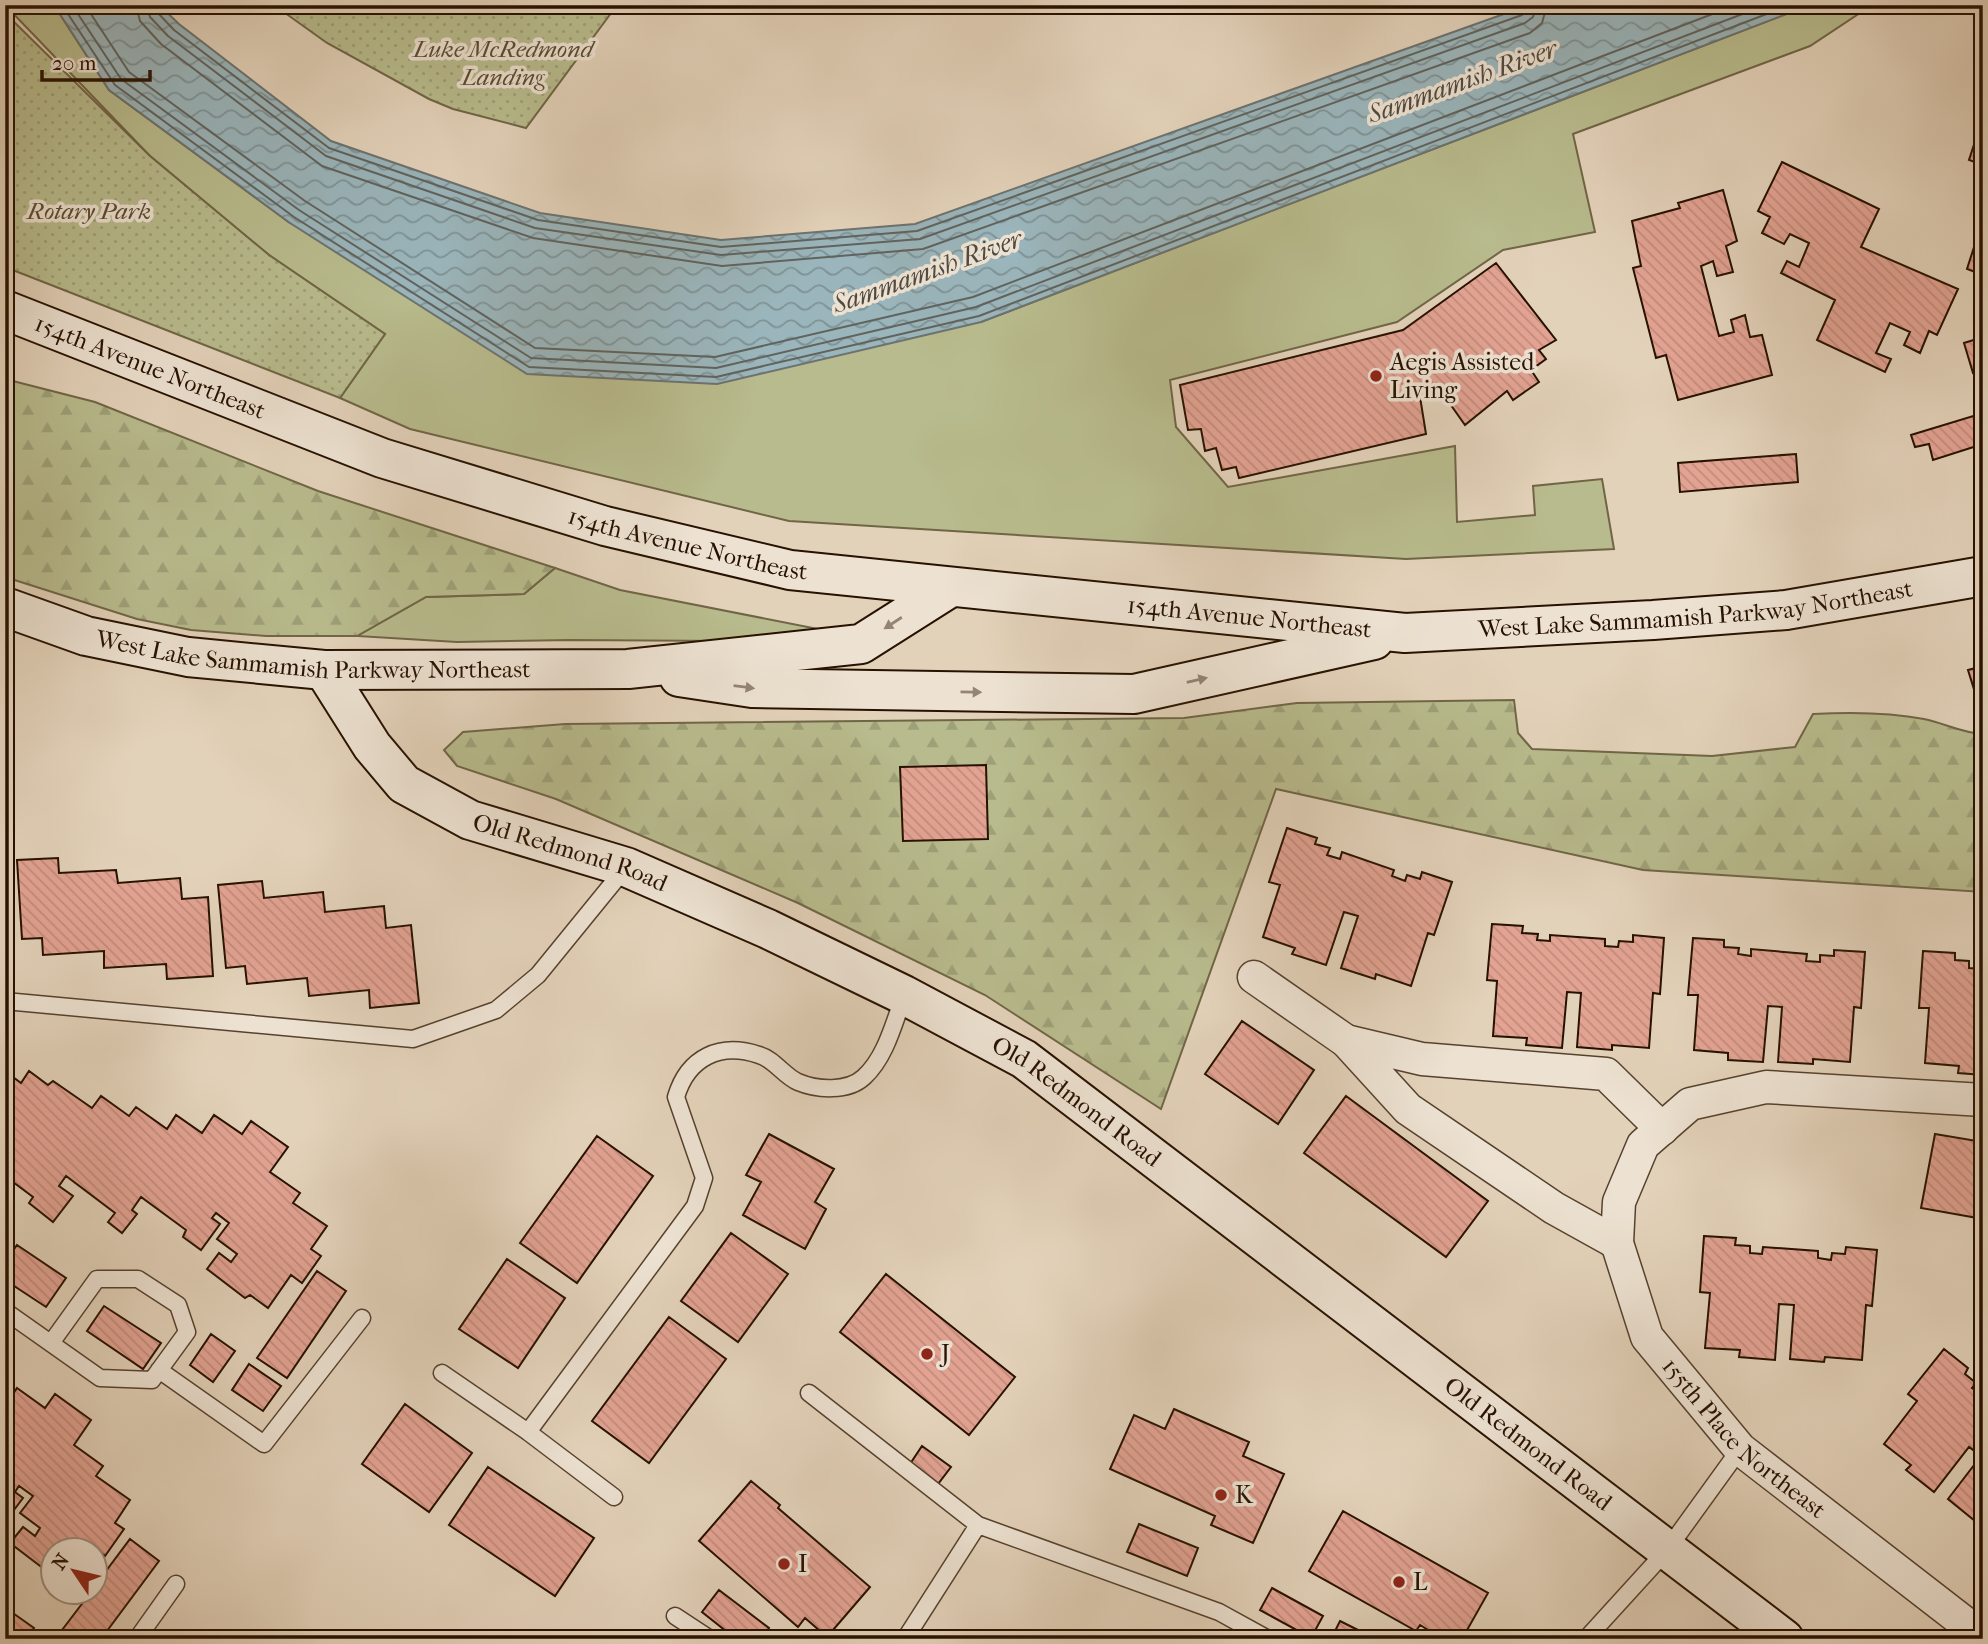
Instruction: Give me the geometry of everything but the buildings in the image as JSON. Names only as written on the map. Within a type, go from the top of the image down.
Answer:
[{"type":"main road","name":"154th Avenue Northeast","points":[[5,310],[382,458],[605,526],[790,570],[1405,633]]},
{"type":"main road","name":"West Lake Sammamish Parkway Northeast","points":[[1405,633],[1786,610],[1983,576]]},
{"type":"main road","points":[[628,669],[861,644],[951,587]]},
{"type":"main road","name":"West Lake Sammamish Parkway Northeast","points":[[5,607],[86,636],[188,657],[324,670],[628,669]]},
{"type":"main road","points":[[628,669],[752,688],[1134,694],[1405,633]]},
{"type":"main road","name":"Old Redmond Road","points":[[324,670],[372,746],[404,784],[470,820],[626,867],[768,929],[904,995],[1024,1059],[1784,1639]]},
{"type":"street","points":[[1254,977],[1346,1041],[1408,1109],[1554,1209],[1617,1243]]},
{"type":"street","points":[[1346,1041],[1422,1059],[1606,1074],[1662,1129]]},
{"type":"street","name":"155th Place Northeast","points":[[1983,1100],[1766,1087],[1690,1104],[1643,1145],[1619,1202],[1617,1243],[1647,1337],[1740,1450],[1983,1637]]},
{"type":"lane","points":[[5,1001],[412,1039],[496,1010],[538,975],[626,867]]},
{"type":"lane","points":[[528,1432],[695,1206],[704,1178],[676,1097],[680,1083],[691,1068],[710,1053],[732,1051],[761,1055],[797,1082],[828,1089],[847,1086],[864,1078],[880,1056],[904,995]]},
{"type":"lane","points":[[5,1311],[100,1378],[152,1380],[187,1332],[178,1305],[138,1279],[97,1279],[51,1343]]},
{"type":"lane","points":[[159,1370],[264,1444],[362,1318]]},
{"type":"lane","points":[[442,1373],[528,1432],[614,1497]]},
{"type":"lane","points":[[809,1392],[978,1525],[1219,1612],[1268,1639]]},
{"type":"lane","points":[[1586,1639],[1667,1550],[1740,1450]]},
{"type":"lane","points":[[905,1639],[978,1525]]},
{"type":"lane","points":[[137,1639],[176,1584]]},
{"type":"lane","points":[[675,1616],[709,1639]]},
{"type":"green space","points":[[5,5],[54,5],[109,90],[290,223],[981,322],[1810,5],[1872,5],[1810,46],[1573,134],[1595,232],[1503,250],[1397,322],[1170,380],[1176,427],[1228,487],[1455,446],[1457,522],[1535,515],[1533,486],[1602,479],[1614,549],[1406,559],[789,521],[410,429],[340,398],[385,334],[269,255],[150,156]]},
{"type":"green space","name":"Luke McRedmond Landing","points":[[274,5],[617,5],[526,128],[453,109],[429,99],[327,43]]},
{"type":"green space","name":"Rotary Park","points":[[5,13],[150,156],[269,255],[385,334],[340,398],[5,267]]},
{"type":"green space","points":[[5,379],[95,402],[318,491],[555,568],[524,594],[426,597],[357,636],[266,636],[191,630],[137,619],[5,577]]},
{"type":"green space","points":[[555,568],[620,590],[828,631],[727,641],[457,642],[357,636],[426,597],[524,594]]},
{"type":"green space","points":[[1514,700],[1518,733],[1532,749],[1712,756],[1795,747],[1813,714],[1827,713],[1897,715],[1983,734],[1983,892],[1643,870],[1276,789],[1161,1109],[985,995],[798,903],[556,799],[457,766],[444,750],[463,732],[565,724],[1184,718],[1297,703]]},
{"type":"water","name":"Sammamish River","points":[[54,5],[159,5],[179,24],[331,141],[540,213],[721,240],[915,224],[1529,5],[1810,5],[981,322],[717,384],[527,374],[290,223],[109,90]]},
{"type":"place","name":"Aegis Assisted Living","points":[[1376,376]]},
{"type":"place","name":"J","points":[[927,1354]]},
{"type":"place","name":"K","points":[[1221,1495]]},
{"type":"place","name":"I","points":[[784,1564]]},
{"type":"place","name":"L","points":[[1399,1582]]}]
